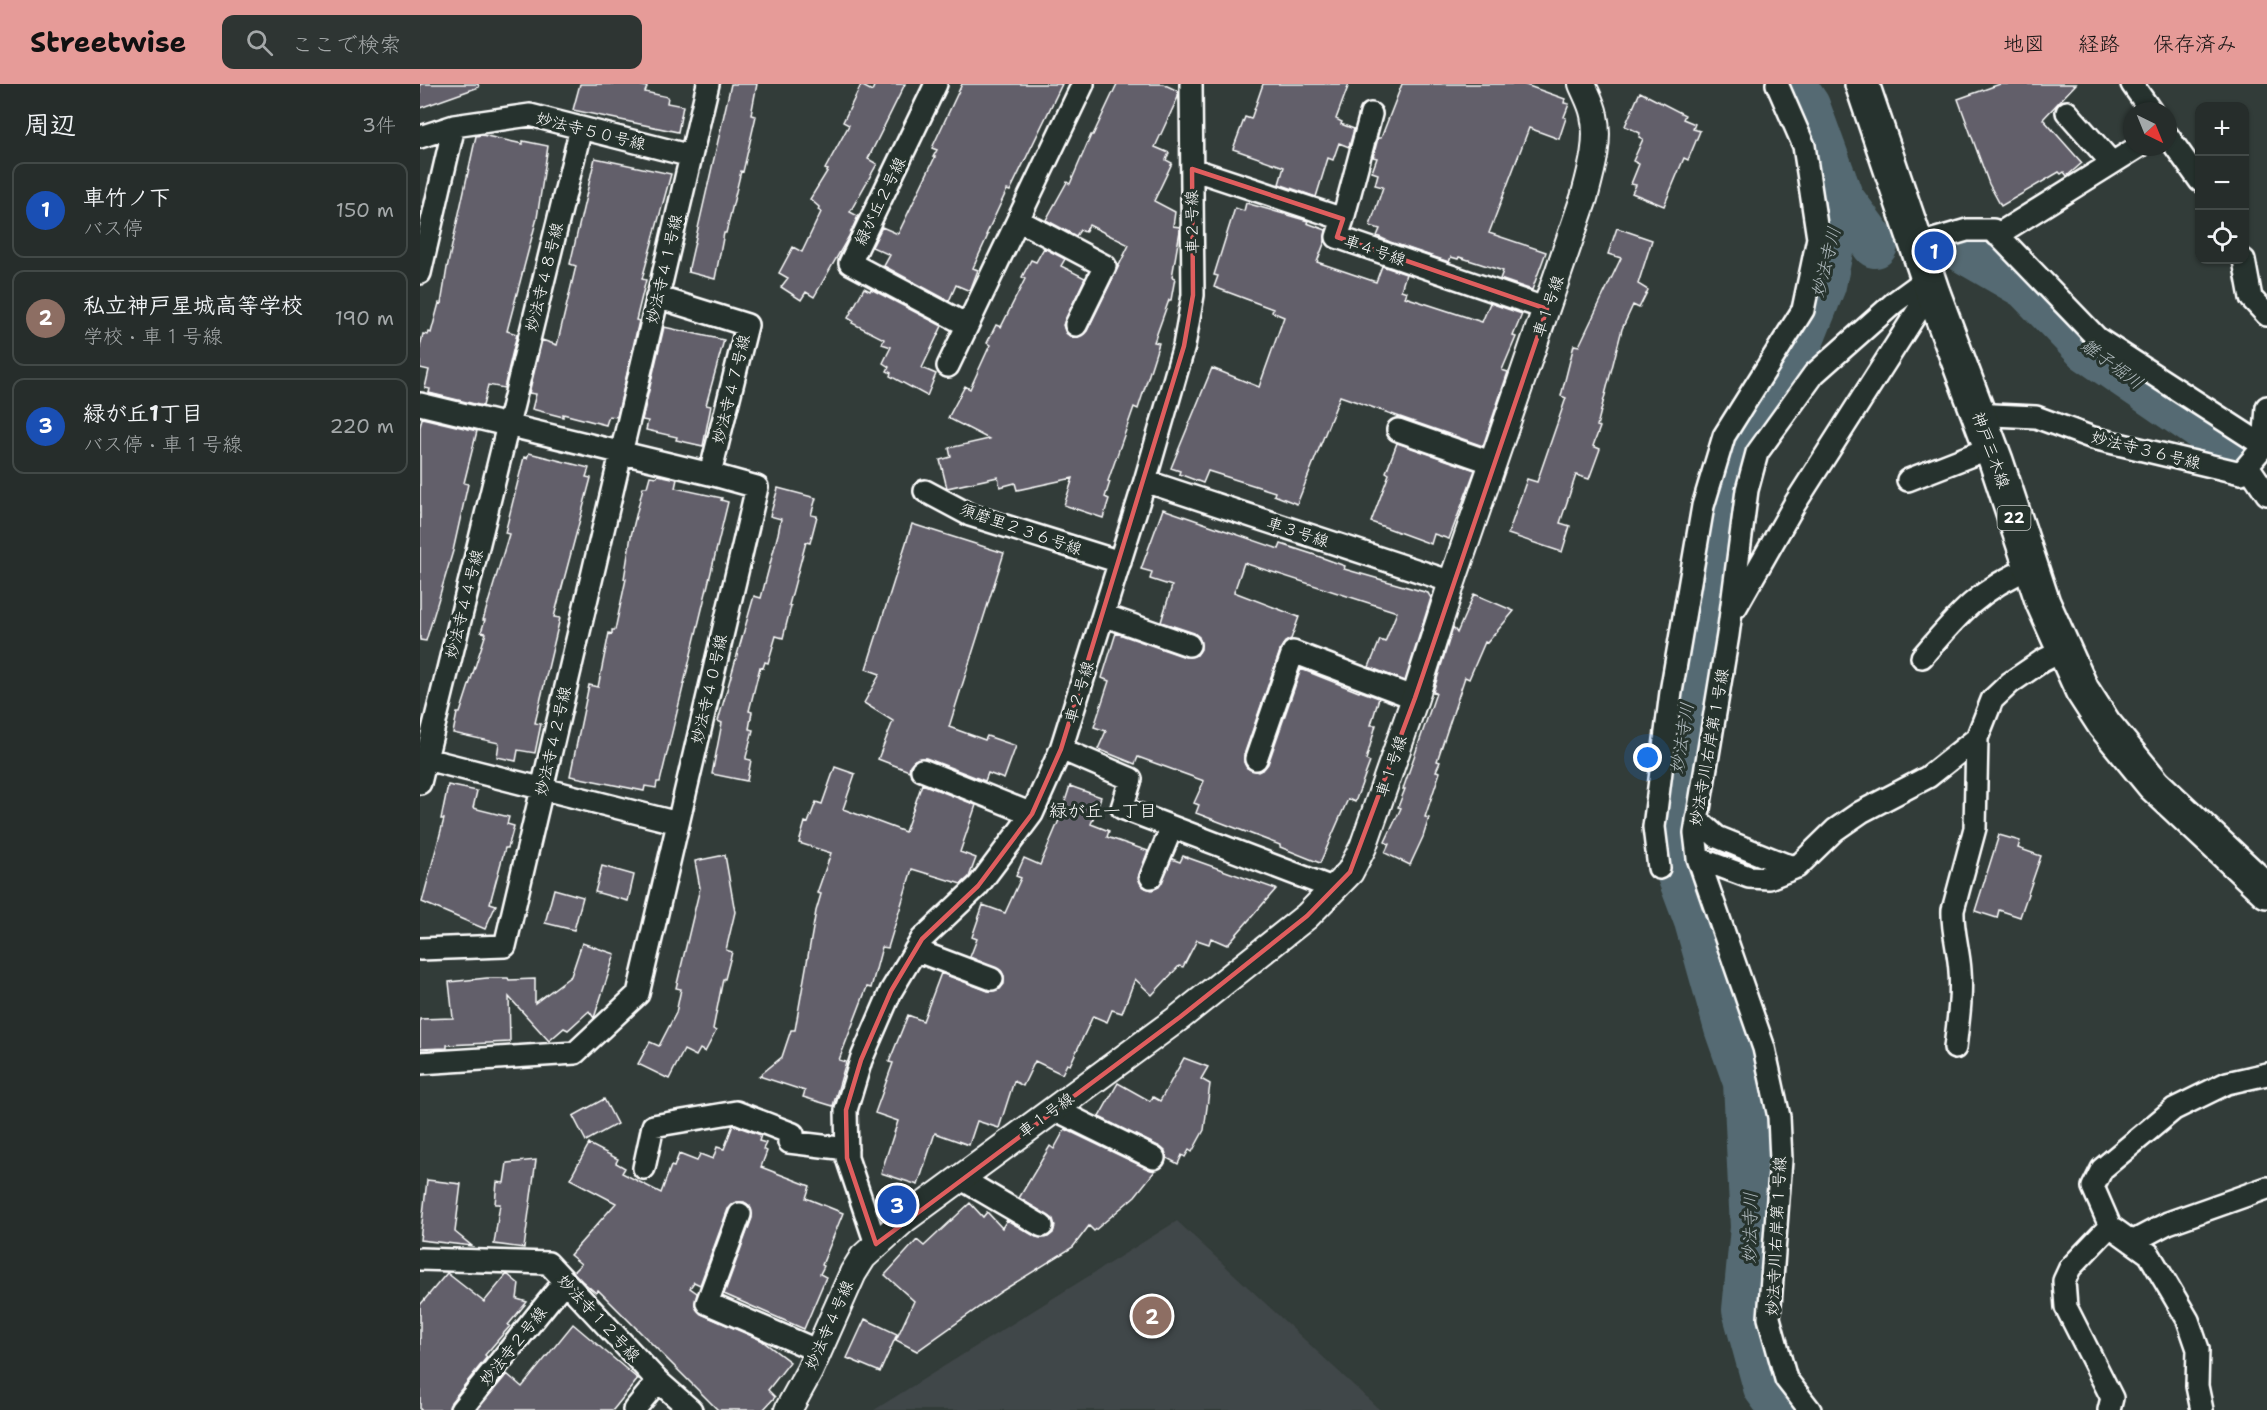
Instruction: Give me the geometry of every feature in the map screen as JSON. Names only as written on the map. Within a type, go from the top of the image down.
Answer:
[{"type":"main road","name":"神戸三木線","points":[[1862,84],[2043,603],[2082,690],[2104,724],[2154,785],[2267,891]]},
{"type":"street","name":"妙法寺４１号線","points":[[620,453],[708,84]]},
{"type":"street","name":"緑が丘２号線","points":[[936,84],[850,263],[967,326]]},
{"type":"street","points":[[948,366],[1083,84]]},
{"type":"street","name":"車２号線","points":[[876,1244],[847,1158],[846,1110],[861,1060],[891,991],[915,950],[922,939],[978,886],[1032,814],[1061,749],[1145,481],[1184,346],[1193,295],[1191,84]]},
{"type":"street","name":"車１号線","points":[[876,1244],[905,1219],[1180,1017],[1307,916],[1335,890],[1350,872],[1363,847],[1415,698],[1452,582],[1584,198],[1593,164],[1596,140],[1594,115],[1582,84]]},
{"type":"street","points":[[1659,868],[1654,827],[1671,692],[1703,506],[1724,436],[1803,310],[1818,238],[1804,146],[1777,84]]},
{"type":"street","points":[[2132,84],[2145,102]]},
{"type":"street","points":[[2067,112],[2112,163]]},
{"type":"street","points":[[1342,219],[1371,114]]},
{"type":"street","name":"妙法寺５０号線","points":[[420,137],[454,126],[530,115],[691,156]]},
{"type":"street","points":[[420,273],[454,126]]},
{"type":"street","name":"妙法寺４８号線","points":[[508,426],[581,128]]},
{"type":"street","points":[[2177,149],[2195,175]]},
{"type":"street","points":[[1997,235],[2123,156]]},
{"type":"street","name":"車４号線","points":[[1192,169],[1342,219],[1337,237],[1547,309]]},
{"type":"street","points":[[1018,220],[1105,266],[1076,326]]},
{"type":"street","points":[[1917,245],[1968,230],[1992,230],[2097,338],[2264,446]]},
{"type":"street","points":[[2245,264],[2251,298],[2267,315]]},
{"type":"street","points":[[1730,617],[1794,505],[1919,309],[1931,286]]},
{"type":"street","name":"妙法寺川右岸第１号線","points":[[1810,1410],[1786,1379],[1769,1318],[1781,1160],[1779,1117],[1764,1048],[1698,858],[1695,833],[1730,617],[1747,490],[1757,453],[1814,374],[1895,302],[1931,286]]},
{"type":"street","name":"妙法寺４７号線","points":[[657,297],[747,325],[710,474]]},
{"type":"street","name":"妙法寺４０号線","points":[[420,404],[757,487],[638,994],[575,1053],[420,1063]]},
{"type":"street","points":[[2267,407],[2264,446],[2248,466],[2267,494]]},
{"type":"street","name":"妙法寺３６号線","points":[[1985,434],[1993,415],[2036,417],[2093,438],[2184,460],[2241,473],[2248,466]]},
{"type":"street","name":"妙法寺４４号線","points":[[420,783],[508,426]]},
{"type":"street","points":[[1398,430],[1493,463]]},
{"type":"street","points":[[1908,480],[1985,434]]},
{"type":"street","name":"妙法寺４２号線","points":[[420,949],[505,946],[620,453]]},
{"type":"street","name":"車３号線","points":[[1145,481],[1452,582]]},
{"type":"street","name":"須磨里２３６号線","points":[[925,491],[970,515],[1120,562]]},
{"type":"street","points":[[1922,657],[1964,609],[2009,576],[2031,568]]},
{"type":"street","points":[[1103,615],[1189,645]]},
{"type":"street","points":[[1955,1048],[1961,998],[1953,910],[1975,828],[1977,738],[1992,700],[2018,677],[2064,650]]},
{"type":"street","points":[[1256,759],[1293,652],[1415,698]]},
{"type":"street","points":[[1698,858],[1749,877],[1768,878],[1797,867],[1835,830],[1862,812],[1928,777],[1977,738]]},
{"type":"street","points":[[1061,749],[1131,779],[1122,808],[1335,890]]},
{"type":"street","points":[[426,759],[678,823]]},
{"type":"street","points":[[922,770],[1032,814]]},
{"type":"street","points":[[1697,819],[1717,837],[1797,867]]},
{"type":"street","points":[[1150,877],[1172,827]]},
{"type":"street","points":[[915,950],[992,979]]},
{"type":"street","points":[[2202,1410],[2198,1386],[2198,1349],[2188,1320],[2149,1254],[2110,1226],[2093,1187],[2102,1169],[2174,1109],[2227,1083],[2267,1074]]},
{"type":"street","points":[[1054,1109],[1154,1158]]},
{"type":"street","points":[[644,1168],[652,1126],[735,1112],[793,1134],[789,1142],[847,1149]]},
{"type":"street","points":[[960,1178],[1042,1226]]},
{"type":"street","points":[[2132,1242],[2168,1223],[2267,1188]]},
{"type":"street","points":[[740,1214],[707,1304],[818,1351]]},
{"type":"street","points":[[2109,1410],[2112,1398],[2066,1307],[2064,1281],[2070,1268],[2110,1226]]},
{"type":"street","name":"妙法寺４号線","points":[[788,1410],[818,1351],[853,1273],[863,1257],[876,1244]]},
{"type":"street","name":"妙法寺１２号線","points":[[420,1259],[548,1263],[658,1381],[691,1410]]},
{"type":"street","name":"妙法寺２号線","points":[[461,1410],[564,1282]]},
{"type":"street","points":[[634,1410],[658,1381]]},
{"type":"highlighted area","points":[[1192,169],[1343,219],[1337,237],[1547,309],[1415,698],[1350,872],[1307,916],[1180,1017],[876,1244],[847,1158],[846,1110],[861,1060],[891,991],[922,939],[978,886],[1032,814],[1061,749],[1184,346],[1193,295]]},
{"type":"shaded area","points":[[1177,1221],[1380,1410],[874,1410]]},
{"type":"building","points":[[420,84],[478,84],[479,87],[420,108]]},
{"type":"building","points":[[580,84],[635,84],[647,87],[645,92],[668,97],[667,103],[683,106],[678,132],[573,110]]},
{"type":"building","points":[[731,84],[757,84],[751,115],[756,116],[743,172],[741,171],[726,233],[724,233],[715,279],[688,272]]},
{"type":"building","points":[[875,84],[905,84],[868,159],[877,164],[850,212],[858,216],[849,236],[814,297],[806,292],[801,300],[781,287],[788,278],[779,273],[793,247],[802,252],[821,212],[810,199],[828,170],[825,169],[849,125],[843,122],[861,85],[872,91]]},
{"type":"building","points":[[962,84],[1062,84],[986,235],[988,235],[973,268],[978,270],[970,291],[956,285],[949,301],[884,266],[890,255],[872,247],[882,227],[898,234],[935,157],[933,157],[937,150],[932,148]]},
{"type":"building","points":[[1117,84],[1163,84],[1178,91],[1178,97],[1155,147],[1169,153],[1166,160],[1172,163],[1154,201],[1175,212],[1173,226],[1180,227],[1180,231],[1172,277],[1175,278],[1171,300],[1169,300],[1154,342],[1159,343],[1138,409],[1134,407],[1108,481],[1110,482],[1105,497],[1109,499],[1103,518],[1064,505],[1073,478],[1017,490],[1015,483],[1000,487],[998,477],[947,488],[940,460],[951,457],[949,448],[989,439],[948,418],[965,386],[970,389],[990,345],[987,343],[996,325],[1001,327],[1025,279],[1022,277],[1031,260],[1036,262],[1044,248],[1065,259],[1061,266],[1085,278],[1063,325],[1066,333],[1077,338],[1087,331],[1129,245],[1089,225],[1085,232],[1080,230],[1076,236],[1046,220],[1067,182],[1070,184],[1091,135]]},
{"type":"building","points":[[1263,84],[1349,84],[1336,119],[1342,122],[1341,124],[1354,129],[1349,147],[1339,143],[1333,160],[1328,158],[1316,197],[1279,184],[1284,167],[1233,149],[1245,117],[1251,119]]},
{"type":"building","points":[[1402,84],[1523,84],[1565,99],[1564,103],[1569,104],[1559,139],[1529,128],[1489,233],[1546,252],[1532,290],[1500,279],[1503,271],[1459,257],[1458,259],[1451,257],[1449,262],[1390,242],[1377,236],[1380,229],[1370,226],[1383,187],[1375,185],[1378,174],[1372,172],[1377,158],[1373,157],[1378,138],[1381,138]]},
{"type":"building","points":[[2000,84],[2076,84],[2043,119],[2082,163],[2067,176],[2064,172],[2061,174],[2059,172],[2001,206],[1989,184],[1958,99]]},
{"type":"building","points":[[1640,92],[1685,115],[1683,119],[1695,124],[1693,129],[1700,131],[1688,160],[1684,158],[1664,206],[1632,193],[1636,185],[1631,184],[1639,164],[1633,161],[1643,139],[1639,137],[1640,133],[1625,126]]},
{"type":"building","points":[[482,135],[523,144],[523,141],[548,146],[537,218],[507,331],[517,334],[504,388],[488,385],[483,406],[429,393],[430,389],[425,388],[429,370],[420,368],[420,347],[423,334],[431,333],[439,303],[441,304],[476,136]]},
{"type":"building","points":[[595,158],[671,174],[642,279],[646,280],[636,320],[639,321],[617,417],[609,416],[606,425],[532,409],[536,394],[529,393],[542,340],[557,345],[576,266],[570,264]]},
{"type":"building","points":[[1246,203],[1308,221],[1307,223],[1326,230],[1325,241],[1317,262],[1376,282],[1382,266],[1406,274],[1401,290],[1407,292],[1405,297],[1482,322],[1490,303],[1522,314],[1513,336],[1516,337],[1502,370],[1508,372],[1483,446],[1340,396],[1297,504],[1274,495],[1275,492],[1208,471],[1203,483],[1179,474],[1180,471],[1171,468],[1212,368],[1259,387],[1284,317],[1272,312],[1273,309],[1214,287],[1218,276],[1214,275],[1235,208],[1244,211]]},
{"type":"building","points":[[1617,228],[1652,240],[1638,284],[1648,290],[1639,308],[1633,305],[1622,329],[1597,426],[1600,427],[1593,446],[1600,449],[1589,479],[1576,475],[1560,523],[1570,526],[1562,552],[1508,534],[1527,479],[1537,482],[1566,398],[1561,396],[1574,345],[1579,346],[1621,258],[1608,254]]},
{"type":"building","points":[[864,288],[870,291],[871,289],[942,326],[922,368],[936,374],[927,396],[890,376],[891,373],[887,371],[889,367],[883,363],[891,347],[882,344],[884,339],[852,323],[853,321],[848,318]]},
{"type":"building","points":[[664,327],[724,340],[706,405],[711,406],[703,446],[646,430],[648,421],[642,420]]},
{"type":"building","points":[[422,418],[477,431],[464,483],[468,484],[453,551],[426,641],[420,640],[420,427]]},
{"type":"building","points":[[1397,443],[1475,470],[1449,539],[1434,534],[1431,544],[1371,522],[1389,474],[1386,472]]},
{"type":"building","points":[[529,453],[589,468],[586,477],[591,478],[554,617],[560,618],[535,723],[541,724],[535,753],[518,750],[516,761],[497,757],[499,743],[453,733],[457,713],[460,713],[486,633],[481,632],[485,620],[483,620],[509,534],[505,533],[524,457],[527,458]]},
{"type":"building","points":[[658,475],[677,479],[675,488],[722,498],[721,500],[728,502],[660,782],[657,782],[656,788],[645,786],[644,791],[570,776],[589,685],[598,687],[609,633],[612,634],[612,630],[615,630],[626,579],[624,579],[631,536],[643,487],[647,487],[650,476],[657,477]]},
{"type":"building","points":[[778,488],[816,498],[811,515],[817,516],[810,543],[806,542],[789,605],[791,606],[783,638],[776,636],[768,663],[765,662],[763,668],[760,667],[749,711],[752,712],[749,729],[753,730],[746,757],[751,760],[747,781],[712,774],[722,723],[718,721],[754,596],[761,598],[778,534],[781,519],[770,516]]},
{"type":"building","points":[[1163,509],[1279,549],[1281,544],[1312,554],[1345,566],[1344,569],[1428,593],[1431,598],[1405,681],[1369,667],[1380,640],[1385,642],[1397,612],[1244,563],[1234,592],[1299,617],[1291,639],[1281,648],[1244,755],[1247,768],[1258,772],[1268,764],[1301,669],[1379,698],[1371,725],[1376,725],[1366,760],[1370,762],[1355,802],[1348,799],[1320,863],[1196,813],[1199,805],[1194,803],[1204,781],[1138,757],[1135,764],[1098,749],[1106,731],[1094,727],[1109,681],[1102,678],[1116,633],[1185,657],[1197,655],[1201,649],[1199,637],[1194,633],[1161,622],[1172,586],[1150,579],[1152,572],[1141,569]]},
{"type":"building","points":[[912,524],[1004,553],[949,727],[985,740],[987,736],[1016,746],[1004,779],[988,773],[985,781],[926,758],[915,760],[910,765],[909,771],[878,759],[893,721],[864,703],[880,674],[866,669]]},
{"type":"building","points":[[1474,594],[1514,611],[1487,643],[1485,642],[1469,679],[1465,677],[1437,761],[1440,762],[1436,771],[1440,772],[1425,817],[1429,818],[1410,865],[1385,853],[1389,844],[1385,842],[1401,808],[1398,807],[1405,789],[1403,789],[1436,693],[1433,692],[1453,627],[1457,633]]},
{"type":"building","points":[[835,767],[855,774],[843,809],[905,832],[922,784],[976,805],[960,852],[976,858],[969,877],[961,884],[912,869],[888,948],[882,947],[871,988],[867,987],[839,1060],[846,1062],[833,1106],[803,1097],[805,1091],[759,1076],[782,1057],[791,1030],[795,1030],[821,894],[817,893],[831,853],[799,843],[805,822],[808,823],[816,802],[822,804]]},
{"type":"building","points":[[448,785],[477,791],[473,808],[509,817],[507,824],[514,826],[508,848],[505,848],[490,903],[496,905],[485,929],[422,902],[444,819],[441,819]]},
{"type":"building","points":[[1070,786],[1101,797],[1091,824],[1109,831],[1107,837],[1148,851],[1138,878],[1146,888],[1152,890],[1159,887],[1172,859],[1180,862],[1183,856],[1276,889],[1227,945],[1211,938],[1209,944],[1197,940],[1183,967],[1179,966],[1152,995],[1135,979],[1122,1013],[1112,1010],[1107,1022],[1093,1016],[1070,1065],[1067,1064],[1062,1074],[1035,1061],[1023,1086],[1014,1081],[999,1128],[977,1121],[969,1145],[935,1133],[918,1185],[881,1173],[898,1121],[875,1113],[893,1063],[889,1062],[908,1015],[923,1021],[941,973],[988,991],[1000,989],[1004,984],[1001,971],[970,957],[977,939],[972,937],[983,905],[1005,913],[1021,878],[1016,876],[1024,858],[1040,865]]},
{"type":"building","points":[[1999,835],[2020,841],[2018,848],[2041,856],[2020,917],[1999,910],[1997,918],[1975,911]]},
{"type":"building","points":[[725,855],[735,912],[726,950],[732,952],[725,979],[723,979],[713,1029],[716,1031],[705,1052],[700,1049],[696,1056],[684,1050],[669,1079],[638,1064],[650,1042],[659,1046],[676,1013],[681,989],[676,988],[700,888],[695,861]]},
{"type":"building","points":[[602,866],[634,875],[628,901],[595,892]]},
{"type":"building","points":[[554,889],[583,897],[574,930],[545,923]]},
{"type":"building","points":[[582,943],[615,954],[594,1018],[589,1011],[568,1030],[564,1028],[549,1041],[509,997],[510,1042],[447,1045],[447,1048],[420,1049],[420,1019],[453,1018],[449,982],[487,978],[535,979],[535,1003],[571,976]]},
{"type":"building","points":[[1184,1058],[1208,1067],[1201,1079],[1210,1084],[1204,1130],[1192,1152],[1189,1150],[1185,1157],[1182,1155],[1178,1164],[1167,1158],[1165,1151],[1160,1147],[1099,1117],[1118,1083],[1150,1101],[1153,1097],[1160,1101]]},
{"type":"building","points":[[604,1099],[617,1124],[586,1141],[573,1116]]},
{"type":"building","points":[[733,1125],[761,1135],[759,1141],[766,1143],[763,1149],[767,1151],[761,1167],[810,1186],[806,1198],[843,1213],[822,1265],[824,1266],[820,1274],[826,1277],[804,1329],[724,1294],[752,1218],[750,1206],[744,1202],[737,1202],[728,1209],[700,1285],[694,1282],[690,1288],[697,1293],[695,1305],[701,1314],[761,1340],[790,1362],[768,1390],[775,1397],[763,1410],[718,1410],[598,1290],[596,1293],[573,1272],[581,1264],[570,1255],[616,1203],[570,1179],[589,1144],[618,1159],[616,1163],[625,1168],[622,1173],[661,1193],[671,1166],[674,1167],[679,1154],[697,1161],[700,1154],[713,1159],[717,1147],[724,1149]]},
{"type":"building","points":[[1065,1129],[1155,1171],[1135,1196],[1094,1231],[1089,1226],[1073,1247],[1002,1291],[917,1351],[896,1340],[914,1301],[885,1275],[917,1240],[924,1246],[970,1203],[983,1217],[987,1212],[1002,1228],[1007,1220],[1036,1237],[1048,1237],[1053,1233],[1055,1226],[1053,1219],[1019,1198],[1050,1146],[1054,1149]]},
{"type":"building","points":[[536,1160],[524,1248],[494,1244],[500,1204],[495,1204],[497,1182],[504,1183],[507,1163]]},
{"type":"building","points":[[427,1180],[461,1184],[455,1232],[472,1246],[420,1240]]},
{"type":"building","points":[[447,1273],[484,1302],[507,1274],[519,1284],[517,1299],[527,1302],[451,1402],[449,1410],[420,1410],[420,1305]]},
{"type":"building","points":[[865,1319],[897,1334],[880,1372],[847,1358]]},
{"type":"building","points":[[573,1324],[638,1379],[613,1410],[477,1410],[507,1374],[522,1387]]},
{"type":"waterway","name":"妙法寺川","points":[[1783,1410],[1766,1387],[1745,1310],[1753,1228],[1746,1082],[1727,1028],[1697,921],[1669,846],[1676,773],[1718,517],[1734,446],[1801,340],[1823,285],[1841,199],[1807,106],[1792,84]]},
{"type":"waterway","name":"雛子堀川","points":[[1841,199],[1875,245]]},
{"type":"waterway","name":"雛子堀川","points":[[1957,246],[2026,286],[2087,349],[2243,456]]},
{"type":"place","name":"車竹ノ下","points":[[1934,251]]},
{"type":"place","name":"緑が丘1丁目","points":[[897,1205]]},
{"type":"place","name":"私立神戸星城高等学校","points":[[1152,1316]]},
{"type":"district","name":"緑が丘一丁目","points":[[1103,811]]}]
